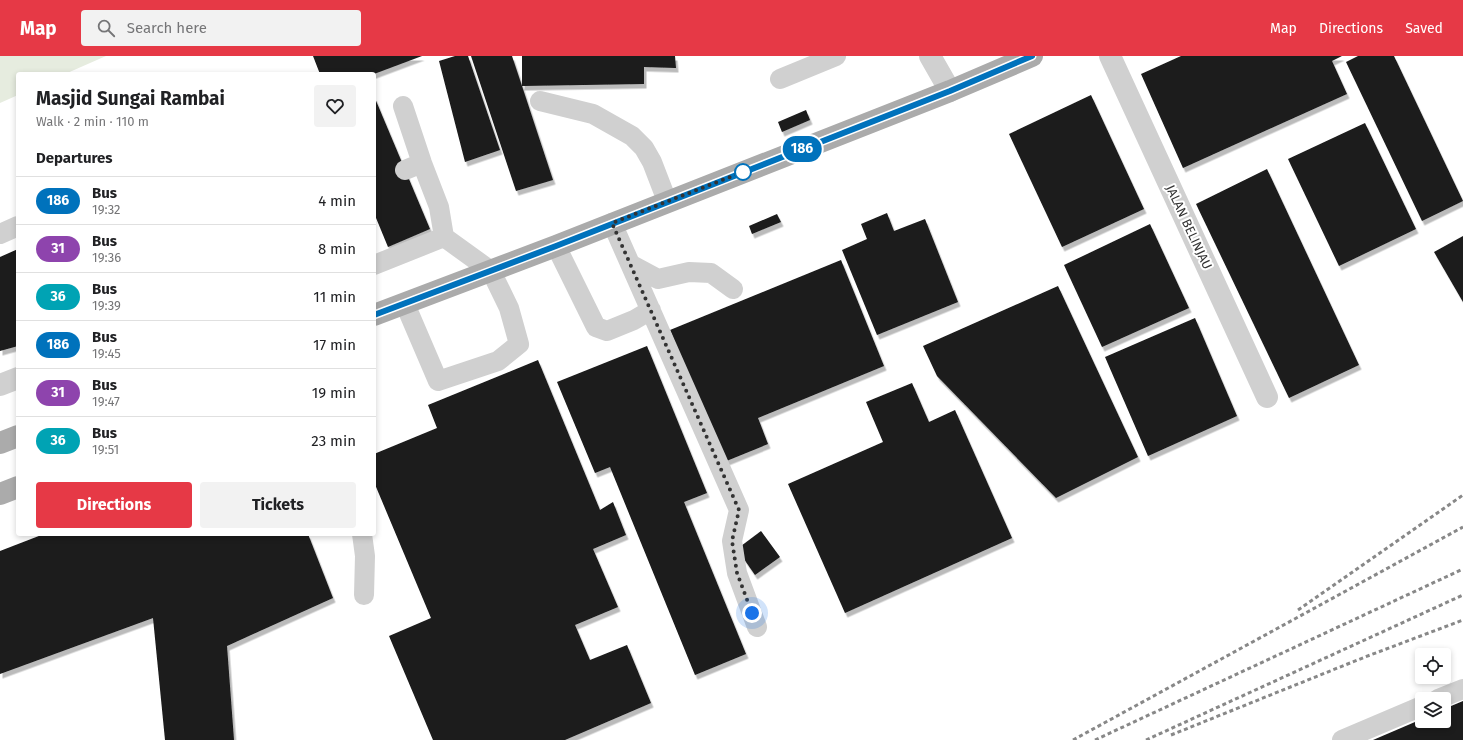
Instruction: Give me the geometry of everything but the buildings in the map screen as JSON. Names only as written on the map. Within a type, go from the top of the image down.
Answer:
[{"type":"main road","points":[[376,314],[556,246],[950,91],[1007,61],[1032,56]]},
{"type":"main road","points":[[0,427],[16,424]]},
{"type":"main road","points":[[0,443],[16,437]]},
{"type":"main road","points":[[0,494],[16,488]]},
{"type":"street","points":[[930,56],[950,91]]},
{"type":"street","name":"JALAN BELINJAU","points":[[1110,56],[1267,398]]},
{"type":"street","points":[[0,385],[16,379]]},
{"type":"lane","points":[[780,79],[836,56]]},
{"type":"lane","points":[[540,101],[593,114],[632,136],[644,148],[652,162],[668,201]]},
{"type":"lane","points":[[403,106],[413,166],[439,207],[444,237],[491,271],[509,308],[519,344],[498,361],[438,381],[405,304]]},
{"type":"lane","points":[[612,223],[739,510],[732,541],[737,573],[757,627]]},
{"type":"lane","points":[[0,234],[16,227]]},
{"type":"lane","points":[[376,265],[444,237]]},
{"type":"lane","points":[[556,246],[596,327],[607,331],[634,320],[651,310]]},
{"type":"lane","points":[[630,264],[658,279],[689,272],[711,273],[733,289]]},
{"type":"lane","points":[[362,536],[365,556],[364,595]]},
{"type":"lane","points":[[1451,694],[1463,689]]},
{"type":"lane","points":[[1342,740],[1415,709]]},
{"type":"shaded area","points":[[0,56],[106,56],[70,72],[16,72],[16,96],[0,103]]},
{"type":"railway","points":[[1298,610],[1463,495]]},
{"type":"railway","points":[[1073,740],[1463,527]]},
{"type":"railway","points":[[1095,740],[1463,569]]},
{"type":"railway","points":[[1146,740],[1463,595]]},
{"type":"railway","points":[[1171,735],[1365,657],[1463,620]]},
{"type":"bus line","name":"186","points":[[376,314],[556,246],[950,91],[1032,56]]},
{"type":"route","points":[[743,172],[612,223],[739,510],[732,541],[737,573],[752,613]]}]
